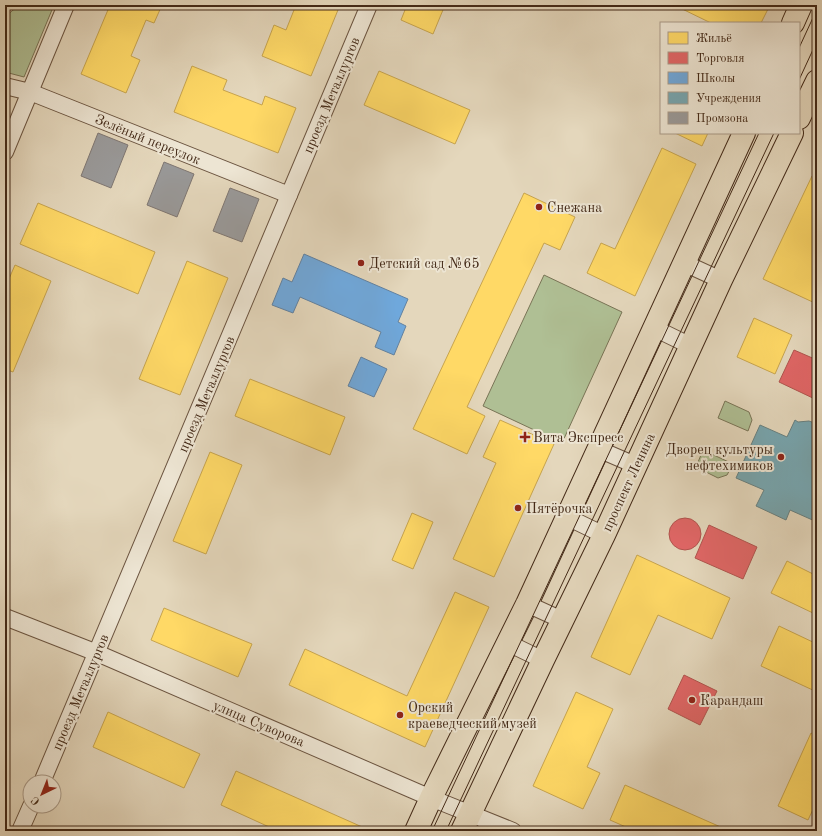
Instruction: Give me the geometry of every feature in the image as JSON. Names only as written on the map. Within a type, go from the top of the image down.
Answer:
[{"type":"main road","points":[[793,22],[801,5]]},
{"type":"main road","points":[[800,116],[817,81]]},
{"type":"main road","points":[[416,831],[527,604],[744,134]]},
{"type":"main road","name":"проспект Ленина","points":[[466,822],[604,535],[721,280],[792,134]]},
{"type":"street","points":[[5,152],[66,5]]},
{"type":"street","name":"проезд Металлургов","points":[[45,774],[369,5]]},
{"type":"street","name":"Зелёный переулок","points":[[5,86],[30,92],[289,195]]},
{"type":"street","points":[[684,263],[721,280]]},
{"type":"street","points":[[654,328],[692,346]]},
{"type":"street","points":[[598,449],[635,465]]},
{"type":"street","points":[[567,516],[604,535]]},
{"type":"street","points":[[527,604],[562,620]]},
{"type":"street","name":"улица Суворова","points":[[5,617],[97,653],[431,798],[466,822],[513,831]]},
{"type":"street","points":[[508,643],[543,660]]},
{"type":"street","points":[[20,831],[27,814]]},
{"type":"green space","points":[[19,5],[54,5],[24,77],[5,72],[5,17]]},
{"type":"green space","points":[[544,275],[622,312],[562,443],[483,406]]},
{"type":"green space","points":[[725,401],[749,412],[752,420],[748,431],[718,418]]},
{"type":"green space","points":[[703,450],[733,464],[727,475],[718,478],[696,467]]},
{"type":"building: Жильё","points":[[110,5],[162,5],[154,23],[146,20],[131,56],[140,60],[126,93],[81,74]]},
{"type":"building: Жильё","points":[[296,5],[340,5],[311,76],[262,56],[274,25],[286,30]]},
{"type":"building: Жильё","points":[[407,5],[445,5],[433,34],[401,20]]},
{"type":"building: Жильё","points":[[674,5],[765,5],[769,7],[762,22],[709,22]]},
{"type":"building: Жильё","points":[[192,66],[227,80],[223,90],[262,105],[265,96],[296,108],[278,153],[174,112]]},
{"type":"building: Жильё","points":[[379,71],[470,110],[455,144],[364,105]]},
{"type":"building: Жильё","points":[[677,134],[708,134],[702,146]]},
{"type":"building: Жильё","points":[[662,148],[696,164],[635,296],[587,273],[601,243],[615,249]]},
{"type":"building: Жильё","points":[[812,176],[817,179],[817,304],[763,279]]},
{"type":"building: Жильё","points":[[524,193],[575,217],[560,250],[544,243],[467,407],[485,416],[467,454],[413,429]]},
{"type":"building: Жильё","points":[[38,203],[155,252],[138,294],[20,244]]},
{"type":"building: Жильё","points":[[187,261],[228,278],[180,395],[139,379]]},
{"type":"building: Жильё","points":[[15,265],[51,281],[13,372],[5,369],[5,288]]},
{"type":"building: Жильё","points":[[754,318],[792,335],[775,374],[737,357]]},
{"type":"building: Жильё","points":[[250,379],[345,417],[330,455],[235,416]]},
{"type":"building: Жильё","points":[[500,420],[554,444],[494,577],[453,559],[496,463],[483,457]]},
{"type":"building: Жильё","points":[[210,452],[242,465],[206,554],[173,541]]},
{"type":"building: Жильё","points":[[412,513],[433,522],[413,569],[392,560]]},
{"type":"building: Жильё","points":[[637,555],[730,598],[712,639],[658,615],[630,675],[591,657]]},
{"type":"building: Жильё","points":[[787,561],[817,576],[817,605],[813,613],[771,593]]},
{"type":"building: Жильё","points":[[455,592],[489,607],[425,747],[289,685],[305,649],[407,696]]},
{"type":"building: Жильё","points":[[164,608],[252,644],[238,677],[151,640]]},
{"type":"building: Жильё","points":[[779,626],[817,644],[817,692],[761,666]]},
{"type":"building: Жильё","points":[[576,692],[613,709],[587,767],[600,773],[583,809],[533,786]]},
{"type":"building: Жильё","points":[[108,712],[200,754],[184,788],[93,747]]},
{"type":"building: Жильё","points":[[811,733],[817,736],[817,801],[808,820],[778,806]]},
{"type":"building: Жильё","points":[[236,771],[369,831],[278,831],[221,805]]},
{"type":"building: Жильё","points":[[625,785],[723,828],[722,831],[635,831],[610,820]]},
{"type":"building: Торговля","points":[[794,350],[817,360],[817,400],[779,382]]},
{"type":"building: Торговля","points":[[682,518],[688,518],[698,525],[701,534],[700,540],[694,547],[688,550],[682,550],[672,543],[669,537],[669,531],[676,521]]},
{"type":"building: Торговля","points":[[709,525],[757,547],[743,579],[695,558]]},
{"type":"building: Торговля","name":"Карандаш","points":[[684,675],[717,691],[700,725],[668,709]]},
{"type":"building: Школы","points":[[304,254],[408,299],[398,322],[406,326],[394,355],[375,347],[381,332],[300,297],[293,313],[272,305],[283,278],[292,282]]},
{"type":"building: Школы","points":[[361,357],[387,369],[374,397],[348,386]]},
{"type":"building: Учреждения","name":"Дворец культуры нефтехимиков","points":[[795,420],[798,422],[809,421],[817,424],[817,522],[790,510],[786,520],[756,506],[764,490],[736,478],[760,425],[787,437]]},
{"type":"building: Промзона","points":[[98,133],[128,145],[111,188],[81,176]]},
{"type":"building: Промзона","points":[[164,162],[194,174],[177,217],[147,205]]},
{"type":"building: Промзона","points":[[230,188],[259,199],[242,242],[213,231]]},
{"type":"tram line","points":[[800,46],[817,9]]},
{"type":"tram line","points":[[800,78],[817,41]]},
{"type":"tram line","points":[[432,831],[759,134]]},
{"type":"tram line","points":[[446,831],[774,134]]},
{"type":"place","name":"Снежана","points":[[539,207]]},
{"type":"place","name":"Детский сад №65","points":[[361,263]]},
{"type":"place","name":"Вита Экспресс","points":[[525,437]]},
{"type":"place","name":"Дворец культуры нефтехимиков","points":[[781,457]]},
{"type":"place","name":"Пятёрочка","points":[[518,508]]},
{"type":"place","name":"Карандаш","points":[[692,700]]},
{"type":"place","name":"Орский краеведческий музей","points":[[400,715]]}]
